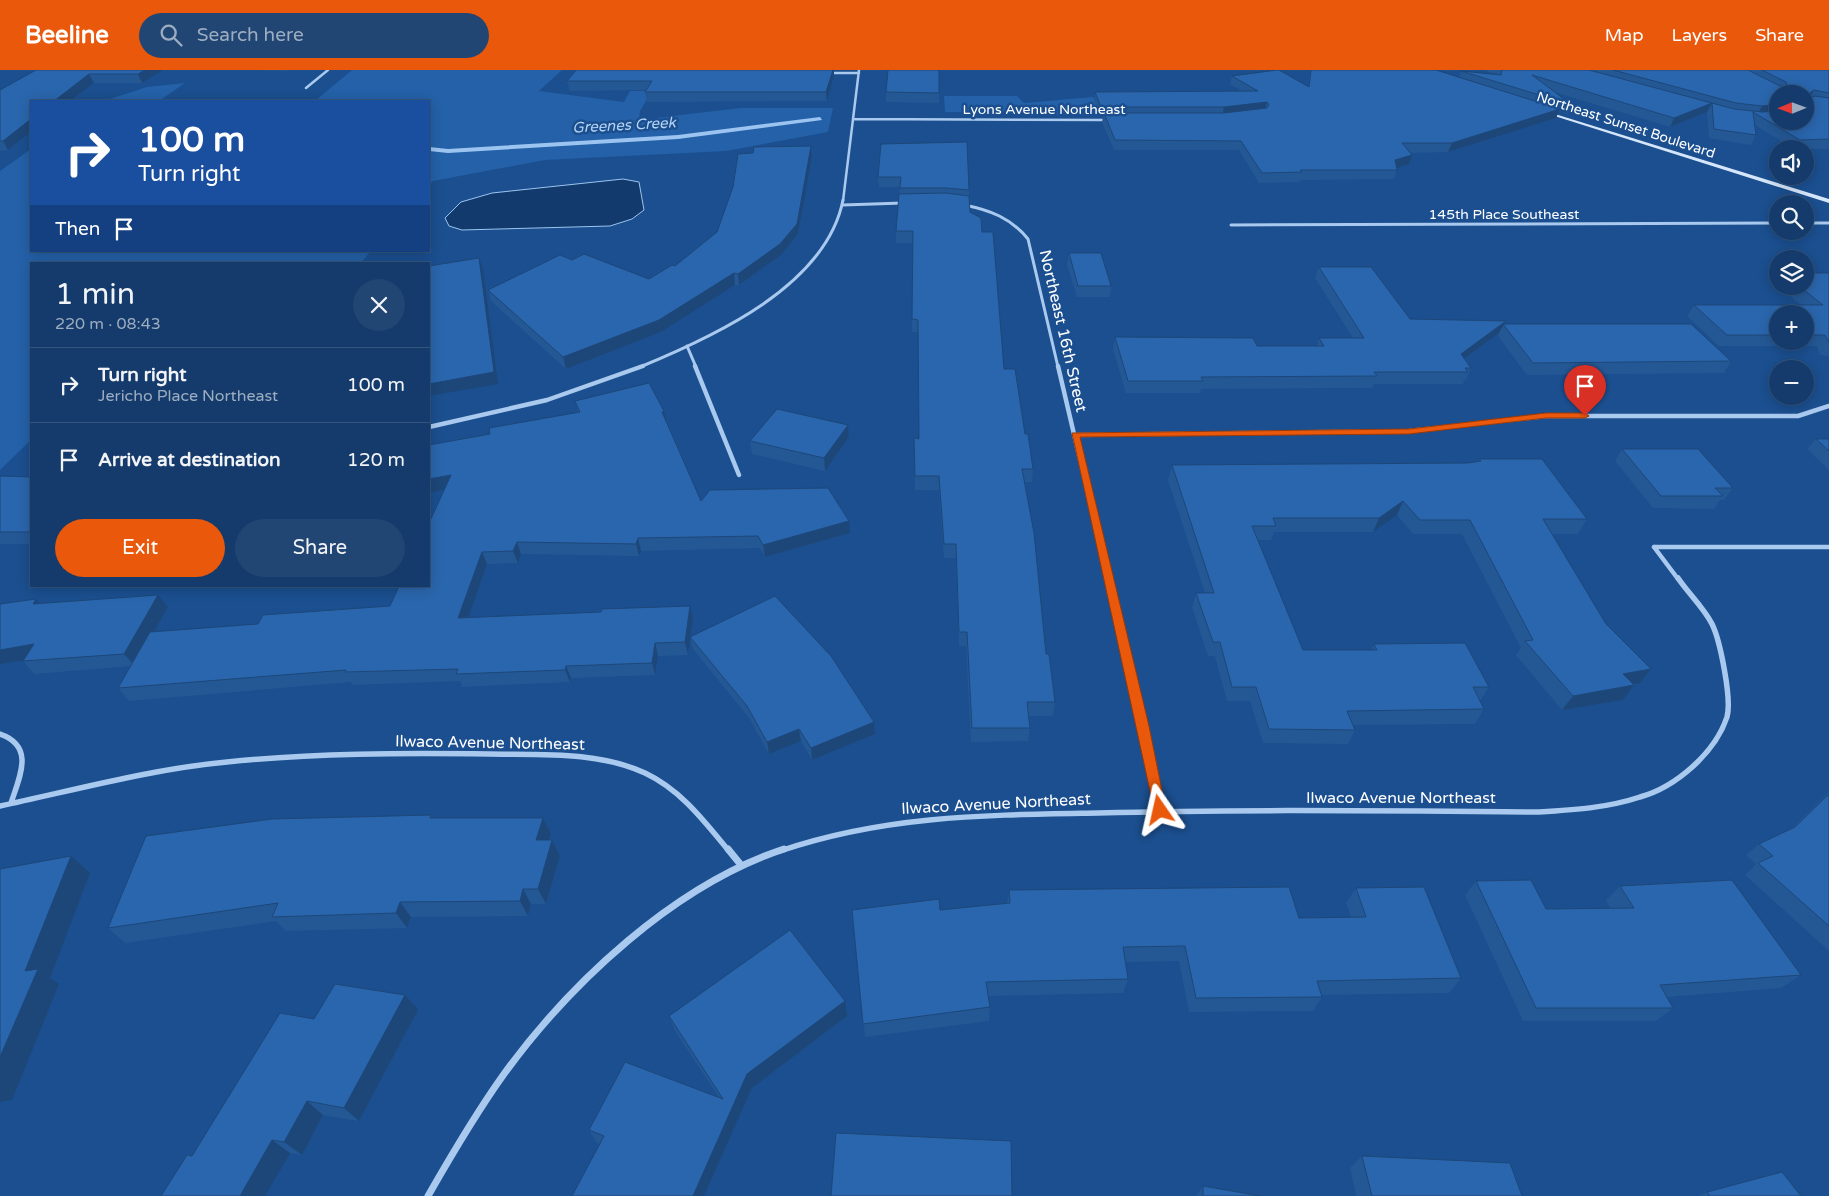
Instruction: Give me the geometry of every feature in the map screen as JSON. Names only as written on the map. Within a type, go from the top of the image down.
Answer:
[{"type":"main road","name":"Northeast Sunset Boulevard","points":[[1538,109],[1829,201]]},
{"type":"street","points":[[306,88],[328,70]]},
{"type":"street","points":[[430,427],[548,400],[607,380],[687,346],[736,320],[777,294],[803,272],[823,248],[835,227],[843,205],[859,72],[821,73]]},
{"type":"street","name":"Lyons Avenue Northeast","points":[[853,118],[1115,120]]},
{"type":"street","points":[[843,205],[909,203]]},
{"type":"street","name":"Northeast 16th Street","points":[[959,204],[990,210],[1007,218],[1019,226],[1028,239],[1143,726],[1160,810]]},
{"type":"street","name":"145th Place Southeast","points":[[1231,224],[1769,223]]},
{"type":"street","points":[[1814,223],[1829,223]]},
{"type":"street","points":[[687,346],[738,475]]},
{"type":"street","points":[[1075,434],[1409,431],[1546,416],[1798,416],[1829,406]]},
{"type":"street","name":"Ilwaco Avenue Northeast","points":[[0,806],[126,779],[225,762],[283,757],[431,753],[567,755],[612,762],[645,773],[684,798],[740,865],[809,839],[872,825],[961,816],[1160,810],[1539,812],[1596,808],[1642,797],[1684,776],[1710,746],[1727,716],[1727,680],[1712,624],[1654,547],[1829,547]]},
{"type":"street","points":[[0,734],[8,736],[19,743],[24,755],[11,803]]},
{"type":"street","points":[[428,1196],[481,1107],[550,1016],[625,944],[686,899],[740,865]]},
{"type":"shaded area","points":[[352,70],[562,70],[539,91],[624,102],[630,91],[652,91],[640,111],[639,120],[740,108],[833,108],[828,132],[726,151],[545,160],[433,181],[430,184],[430,100],[316,100]]},
{"type":"shaded area","points":[[185,83],[160,100],[107,100],[147,87]]},
{"type":"shaded area","points":[[944,96],[1017,96],[1024,103],[1093,97],[1102,115],[1051,115],[1031,112],[945,112]]},
{"type":"shaded area","points":[[30,150],[30,252],[370,252],[362,262],[30,262],[30,441],[0,470],[0,171]]},
{"type":"shaded area","points":[[623,179],[639,182],[644,210],[632,219],[610,226],[462,230],[449,226],[445,218],[461,202],[492,193]]},
{"type":"building","points":[[36,70],[145,70],[138,74],[89,74],[55,100],[30,100],[30,120],[3,141],[0,141],[0,90]]},
{"type":"building","points":[[576,70],[833,70],[826,92],[645,92],[652,81],[567,81]]},
{"type":"building","points":[[888,70],[939,70],[939,93],[886,92]]},
{"type":"building","points":[[1279,70],[1309,87],[1311,70],[1436,70],[1560,109],[1452,143],[1402,143],[1412,155],[1395,160],[1397,170],[1300,170],[1302,172],[1262,173],[1241,141],[1115,140],[1104,113],[1224,113],[1267,108],[1269,105],[1267,102],[1224,107],[1101,107],[1095,92],[1258,91],[1232,76]]},
{"type":"building","points":[[1502,70],[1589,70],[1712,103],[1674,118],[1532,75],[1572,105],[1461,71],[1501,75]]},
{"type":"building","points":[[1613,70],[1748,70],[1778,85],[1769,85],[1769,105],[1736,103]]},
{"type":"building","points":[[1762,70],[1829,70],[1829,93],[1814,90],[1814,85],[1787,85],[1786,82]]},
{"type":"building","points":[[1814,96],[1829,98],[1829,139],[1800,140],[1783,130],[1814,130]]},
{"type":"building","points":[[1712,103],[1734,109],[1769,112],[1769,122],[1753,112],[1756,135],[1714,129]]},
{"type":"building","points":[[967,142],[969,190],[900,188],[901,177],[878,177],[881,144]]},
{"type":"building","points":[[811,146],[797,224],[780,244],[738,274],[734,273],[659,320],[563,357],[488,290],[560,255],[572,260],[584,254],[649,279],[672,265],[675,266],[717,232],[733,187],[738,154],[753,153],[754,147]]},
{"type":"building","points":[[946,193],[969,196],[970,212],[981,218],[982,232],[993,232],[1004,369],[1015,369],[1025,434],[1028,434],[1033,469],[1022,469],[1034,533],[1046,654],[1049,654],[1055,702],[1027,702],[1030,728],[972,728],[967,632],[959,632],[956,544],[944,544],[939,476],[915,476],[914,438],[919,439],[918,320],[912,319],[913,231],[896,231],[899,194]]},
{"type":"building","points":[[1069,253],[1101,253],[1111,286],[1078,286]]},
{"type":"building","points":[[479,258],[494,372],[430,384],[430,266]]},
{"type":"building","points":[[1319,267],[1371,267],[1410,319],[1506,321],[1461,354],[1471,368],[1465,368],[1468,372],[1374,372],[1377,376],[1201,377],[1203,381],[1128,381],[1115,337],[1253,338],[1257,346],[1324,346],[1319,338],[1364,338]]},
{"type":"building","points":[[1814,273],[1829,273],[1829,343],[1825,335],[1814,335],[1814,305],[1823,305],[1810,295],[1814,295]]},
{"type":"building","points":[[1694,305],[1769,305],[1769,335],[1727,335]]},
{"type":"building","points":[[1503,324],[1691,324],[1731,361],[1533,363]]},
{"type":"building","points":[[649,383],[664,411],[662,412],[701,501],[710,490],[828,488],[849,521],[763,545],[758,536],[638,538],[636,544],[517,542],[513,551],[482,552],[458,618],[601,612],[602,609],[690,606],[685,642],[655,643],[652,663],[566,666],[565,670],[456,674],[458,669],[345,672],[346,670],[118,688],[150,632],[258,624],[263,615],[390,606],[399,587],[430,587],[430,521],[451,475],[430,479],[430,445],[490,434],[489,428],[580,412],[575,401]]},
{"type":"building","points":[[777,409],[848,425],[824,458],[750,441]]},
{"type":"building","points":[[1816,439],[1829,439],[1829,451]]},
{"type":"building","points":[[1622,449],[1698,449],[1733,488],[1715,488],[1723,496],[1661,496]]},
{"type":"building","points":[[1479,459],[1542,459],[1587,519],[1543,519],[1606,624],[1651,669],[1623,674],[1634,685],[1573,696],[1525,641],[1533,640],[1470,520],[1420,520],[1403,501],[1379,518],[1273,518],[1276,526],[1252,526],[1303,650],[1377,650],[1374,644],[1465,643],[1489,687],[1473,687],[1484,709],[1347,711],[1355,730],[1269,729],[1256,687],[1232,687],[1220,642],[1213,642],[1196,593],[1214,593],[1172,465],[1468,463],[1481,461]]},
{"type":"building","points":[[0,476],[30,477],[30,532],[0,532]]},
{"type":"building","points":[[158,595],[124,654],[23,661],[34,644],[0,650],[0,604],[36,599],[33,604]]},
{"type":"building","points":[[775,596],[831,656],[874,722],[811,748],[799,729],[767,742],[747,706],[690,637]]},
{"type":"building","points":[[1829,794],[1829,926],[1758,863],[1773,856],[1759,844],[1795,827]]},
{"type":"building","points":[[431,815],[430,818],[543,818],[536,840],[552,840],[538,889],[523,889],[520,901],[400,902],[396,913],[272,917],[278,903],[108,928],[146,836],[272,819]]},
{"type":"building","points":[[71,856],[25,971],[38,969],[0,1057],[0,869]]},
{"type":"building","points":[[1531,880],[1546,909],[1634,908],[1620,886],[1732,880],[1801,975],[1660,985],[1673,1008],[1536,1008],[1476,881]]},
{"type":"building","points":[[1289,887],[1299,918],[1366,917],[1356,888],[1424,887],[1461,978],[1317,981],[1322,997],[1196,998],[1185,946],[1123,947],[1128,979],[986,982],[990,1007],[863,1024],[852,910],[939,899],[940,910],[1010,903],[1009,890]]},
{"type":"building","points":[[790,930],[845,1001],[747,1074],[693,1196],[572,1196],[604,1136],[589,1130],[625,1062],[723,1099],[669,1016]]},
{"type":"building","points":[[335,984],[405,995],[344,1108],[307,1101],[284,1142],[272,1140],[240,1196],[161,1196],[187,1155],[192,1156],[280,1013],[314,1019]]},
{"type":"building","points":[[836,1133],[1011,1141],[1012,1196],[831,1196]]},
{"type":"building","points":[[1362,1156],[1510,1163],[1522,1196],[1372,1196]]},
{"type":"building","points":[[1782,1172],[1801,1196],[1710,1196],[1707,1192]]},
{"type":"building","points":[[1203,1186],[1260,1196],[1203,1196]]},
{"type":"waterway","name":"Greenes Creek","points":[[430,149],[448,151],[678,137],[820,119]]},
{"type":"route","points":[[1160,810],[1143,726],[1075,434],[1409,431],[1546,416],[1585,416]]}]
